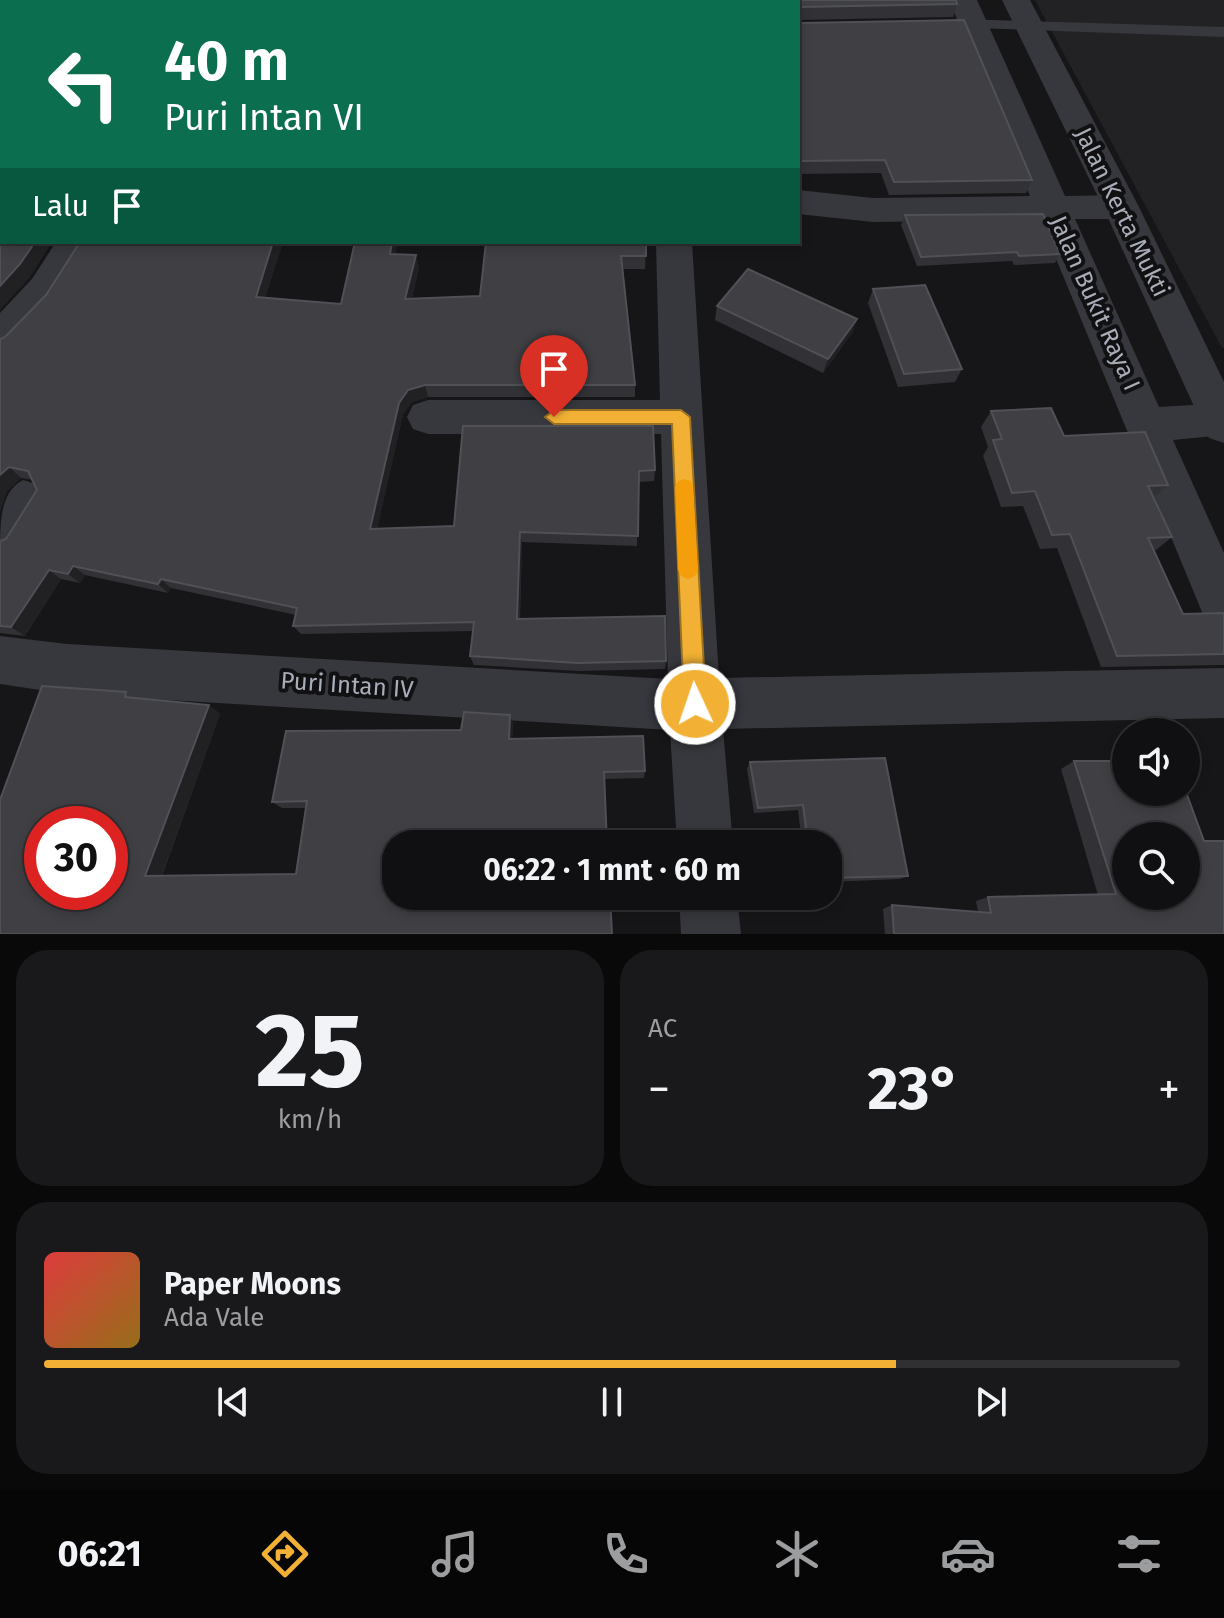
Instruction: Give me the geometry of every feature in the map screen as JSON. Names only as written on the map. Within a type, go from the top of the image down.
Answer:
[{"type":"street","name":"Jalan Kerta Mukti","points":[[989,17],[1116,197],[1222,422]]},
{"type":"street","name":"Jalan Bukit Raya I","points":[[989,17],[1048,198],[1224,608]]},
{"type":"street","points":[[800,202],[873,210],[1048,198],[1116,197]]},
{"type":"street","points":[[0,339],[45,289],[74,244]]},
{"type":"street","points":[[674,244],[695,704],[704,830]]},
{"type":"street","points":[[428,417],[681,417]]},
{"type":"street","points":[[1148,425],[1222,422]]},
{"type":"street","name":"Puri Intan IV","points":[[0,660],[67,669],[644,705],[1224,693]]},
{"type":"street","points":[[709,910],[711,934]]},
{"type":"lane","points":[[989,17],[1224,32]]},
{"type":"shaded area","points":[[1035,0],[1224,0],[1224,348],[1222,348]]},
{"type":"building","points":[[800,0],[956,0],[957,4],[800,7]]},
{"type":"building","points":[[964,20],[1032,180],[894,182],[885,160],[800,161],[801,23]]},
{"type":"building","points":[[1043,214],[1060,254],[1019,256],[1017,252],[921,257],[905,215]]},
{"type":"building","points":[[0,244],[34,244],[20,264],[0,286]]},
{"type":"building","points":[[79,244],[272,244],[256,297],[341,304],[355,244],[392,244],[390,254],[416,255],[405,299],[480,296],[486,244],[646,244],[646,256],[621,256],[635,385],[425,385],[408,390],[399,403],[370,529],[454,526],[463,426],[653,426],[655,470],[639,471],[638,536],[520,532],[517,619],[665,616],[666,661],[577,663],[470,656],[474,622],[293,626],[297,608],[161,579],[158,584],[73,566],[68,574],[49,570],[11,627],[0,626],[0,541],[6,539],[37,490],[28,471],[9,467],[0,475],[0,339],[46,295]]},
{"type":"building","points":[[748,269],[857,319],[828,359],[717,306]]},
{"type":"building","points":[[925,285],[962,369],[904,374],[873,289]]},
{"type":"building","points":[[1051,408],[1064,436],[1145,432],[1168,485],[1148,486],[1172,537],[1148,538],[1183,614],[1224,613],[1224,654],[1117,656],[1070,534],[1052,535],[1035,491],[1012,493],[993,440],[1002,439],[991,411]]},
{"type":"building","points":[[42,686],[126,692],[125,697],[209,705],[145,876],[296,874],[307,801],[272,802],[286,731],[461,730],[464,712],[510,715],[509,739],[643,736],[645,771],[604,772],[606,830],[382,830],[382,910],[611,910],[612,934],[0,934],[0,800]]},
{"type":"building","points":[[885,758],[908,876],[842,878],[842,830],[806,830],[803,805],[758,808],[750,762]]},
{"type":"building","points":[[1074,761],[1112,761],[1112,806],[1191,806],[1197,822],[1112,822],[1112,881]]},
{"type":"building","points":[[1200,830],[1204,841],[1224,841],[1224,934],[894,934],[892,905],[991,913],[988,897],[1112,894],[1112,910],[1200,910]]},
{"type":"slow traffic","points":[[684,487],[688,570]]},
{"type":"route","points":[[554,417],[681,417],[695,704]]}]
